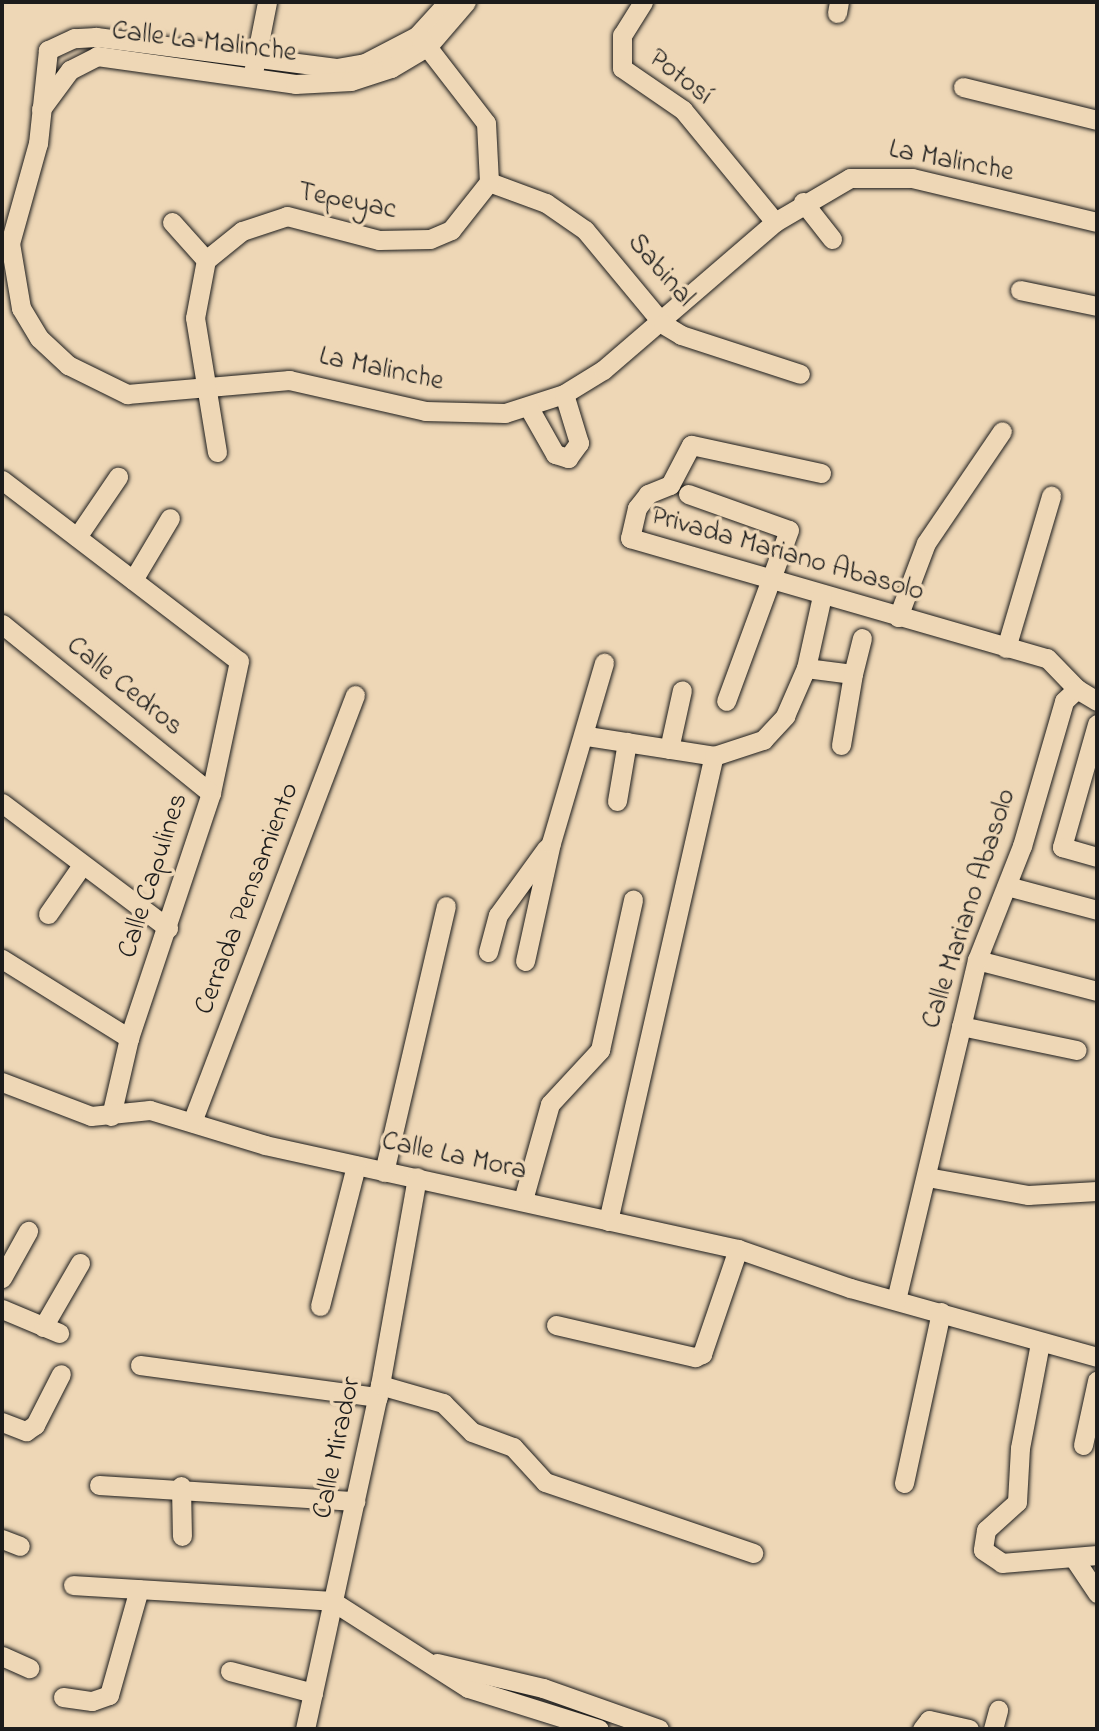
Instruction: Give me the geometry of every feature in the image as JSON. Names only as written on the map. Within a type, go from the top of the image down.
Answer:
[{"type":"street","points":[[254,69],[267,2]]},
{"type":"street","name":"Calle La Malinche","points":[[40,110],[48,50],[74,38],[254,69],[295,84],[351,81],[391,68],[423,40],[442,9],[466,2]]},
{"type":"street","name":"Potosí","points":[[643,2],[622,35],[622,68],[683,110],[775,222]]},
{"type":"street","points":[[423,40],[486,123],[489,182]]},
{"type":"street","name":"Calle La Malinche","points":[[40,110],[70,70],[97,56],[254,69]]},
{"type":"street","points":[[963,87],[1097,120]]},
{"type":"street","name":"La Malinche","points":[[40,110],[38,143],[10,243],[21,308],[39,338],[99,384],[127,394],[166,395],[208,384],[289,380],[458,414],[528,408],[564,394],[663,324],[775,222],[803,202],[850,178],[878,175],[1097,222]]},
{"type":"street","name":"Tepeyac","points":[[206,260],[242,231],[287,216],[379,240],[430,239],[461,221],[489,182]]},
{"type":"street","name":"Sabinal","points":[[489,182],[546,203],[585,230],[663,324],[719,352],[800,374]]},
{"type":"street","points":[[803,202],[832,239]]},
{"type":"street","points":[[172,222],[206,260],[195,318],[218,452]]},
{"type":"street","points":[[1020,290],[1097,306]]},
{"type":"street","points":[[528,408],[555,454],[568,458],[579,443],[564,394]]},
{"type":"street","points":[[898,617],[926,543],[1002,431]]},
{"type":"street","name":"Privada Mariano Abasolo","points":[[821,473],[691,445],[670,485],[648,494],[637,508],[633,541],[1047,658],[1071,695],[1097,701]]},
{"type":"street","points":[[77,537],[118,477]]},
{"type":"street","points":[[2,480],[133,580],[170,518]]},
{"type":"street","points":[[688,494],[789,530],[774,582],[726,701]]},
{"type":"street","points":[[1006,648],[1051,496]]},
{"type":"street","name":"Calle Capulines","points":[[111,1116],[129,1038],[211,793],[239,671],[231,653],[133,580]]},
{"type":"street","points":[[587,736],[714,756],[763,740],[785,716],[806,668],[822,596]]},
{"type":"street","name":"Calle Cedros","points":[[2,624],[211,793]]},
{"type":"street","points":[[841,745],[862,638]]},
{"type":"street","points":[[525,961],[551,843],[587,736],[604,663]]},
{"type":"street","points":[[806,668],[853,674]]},
{"type":"street","points":[[669,749],[682,690]]},
{"type":"street","name":"Cerrada Pensamiento","points":[[192,1122],[355,695]]},
{"type":"street","name":"Calle Mariano Abasolo","points":[[896,1300],[977,960],[1007,886],[1071,695]]},
{"type":"street","points":[[1097,724],[1062,847],[1097,857]]},
{"type":"street","points":[[617,802],[627,742]]},
{"type":"street","points":[[608,1221],[714,756]]},
{"type":"street","points":[[2,803],[168,928]]},
{"type":"street","points":[[488,952],[498,915],[551,843]]},
{"type":"street","points":[[48,914],[82,865]]},
{"type":"street","points":[[1007,886],[1097,909]]},
{"type":"street","points":[[523,1200],[550,1104],[600,1050],[633,900]]},
{"type":"street","points":[[384,1172],[446,906]]},
{"type":"street","points":[[2,959],[129,1038]]},
{"type":"street","points":[[977,960],[1097,991]]},
{"type":"street","points":[[961,1026],[1077,1050]]},
{"type":"street","name":"Calle La Mora","points":[[2,1082],[71,1111],[111,1116],[150,1110],[356,1166],[523,1200],[738,1249],[896,1300],[1097,1357]]},
{"type":"street","points":[[320,1306],[356,1166]]},
{"type":"street","name":"Calle Mirador","points":[[305,1729],[379,1391],[417,1177]]},
{"type":"street","points":[[927,1177],[1028,1195],[1097,1191]]},
{"type":"street","points":[[2,1278],[27,1231]]},
{"type":"street","points":[[556,1325],[695,1357],[702,1354],[738,1249]]},
{"type":"street","points":[[2,1309],[51,1330],[80,1263]]},
{"type":"street","points":[[904,1483],[941,1312]]},
{"type":"street","points":[[1040,1343],[1020,1448],[1017,1502],[986,1530],[983,1550],[1002,1563],[1075,1560],[1097,1555]]},
{"type":"street","points":[[140,1365],[379,1391],[443,1403],[472,1432],[513,1447],[545,1482],[753,1553]]},
{"type":"street","points":[[2,1422],[26,1431],[35,1425],[61,1374]]},
{"type":"street","points":[[1083,1445],[1097,1381]]},
{"type":"street","points":[[99,1485],[181,1486],[356,1502]]},
{"type":"street","points":[[181,1486],[182,1536]]},
{"type":"street","points":[[1075,1560],[1097,1593]]},
{"type":"street","points":[[74,1585],[332,1601],[433,1662],[468,1688],[533,1721],[599,1729]]},
{"type":"street","points":[[63,1697],[92,1702],[109,1695],[139,1589]]},
{"type":"street","points":[[2,1656],[29,1668]]},
{"type":"street","points":[[433,1662],[532,1685],[659,1729]]},
{"type":"street","points":[[230,1671],[313,1693]]},
{"type":"street","points":[[922,1729],[929,1720],[969,1729]]}]
